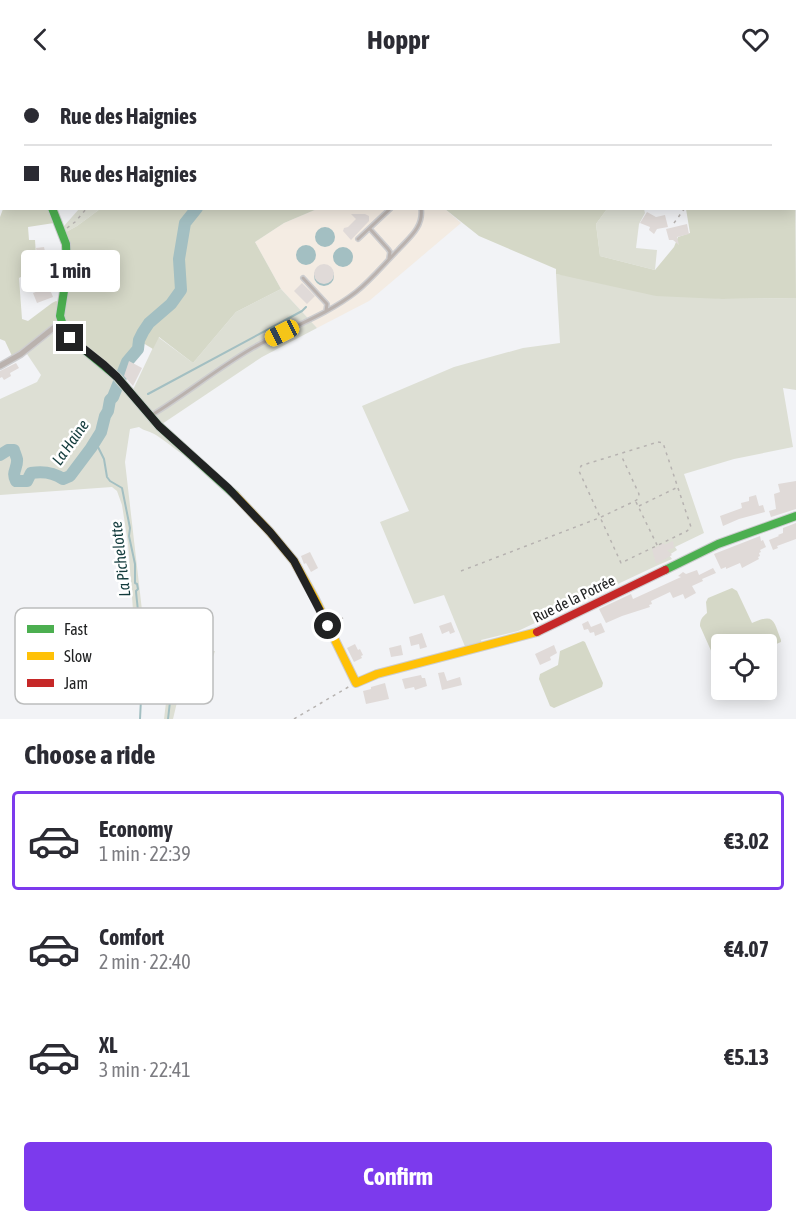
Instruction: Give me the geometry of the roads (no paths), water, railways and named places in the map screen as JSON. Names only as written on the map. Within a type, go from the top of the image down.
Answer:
[{"type":"street","points":[[53,210],[66,244],[67,272],[61,322],[70,338],[117,377],[151,416]]},
{"type":"street","points":[[0,366],[21,354],[61,322]]},
{"type":"street","name":"Rue de la Potrée","points":[[151,416],[175,441],[228,488],[294,561],[357,683],[377,674],[534,634],[726,540],[796,516]]},
{"type":"lane","points":[[358,239],[390,210]]},
{"type":"lane","points":[[151,416],[250,350],[326,311],[356,292],[418,228],[421,210]]},
{"type":"lane","points":[[370,229],[390,252],[389,260]]},
{"type":"lane","points":[[303,278],[327,304],[326,311]]},
{"type":"water","points":[[325,227],[332,230],[335,237],[332,244],[325,247],[318,244],[315,237],[318,230]]},
{"type":"water","points":[[302,245],[310,245],[316,251],[316,259],[310,265],[302,265],[296,259],[296,251]]},
{"type":"water","points":[[343,247],[350,250],[353,257],[350,264],[343,267],[336,264],[333,257],[336,250]]},
{"type":"water","points":[[324,266],[331,269],[334,276],[331,283],[324,286],[317,283],[314,276],[317,269]]},
{"type":"waterway","name":"La Haine","points":[[0,455],[8,450],[14,450],[17,459],[14,475],[16,481],[27,481],[31,473],[35,472],[52,473],[63,479],[70,476],[101,432],[110,400],[127,362],[138,349],[143,332],[149,323],[171,304],[181,290],[179,259],[185,223],[195,210]]},
{"type":"waterway","points":[[148,394],[306,307]]},
{"type":"waterway","name":"La Pichelotte","points":[[93,444],[98,447],[104,459],[107,477],[122,488],[135,564],[138,608]]},
{"type":"waterway","name":"La Pichelotte","points":[[140,719],[141,704]]},
{"type":"waterway","points":[[168,719],[170,704]]}]
